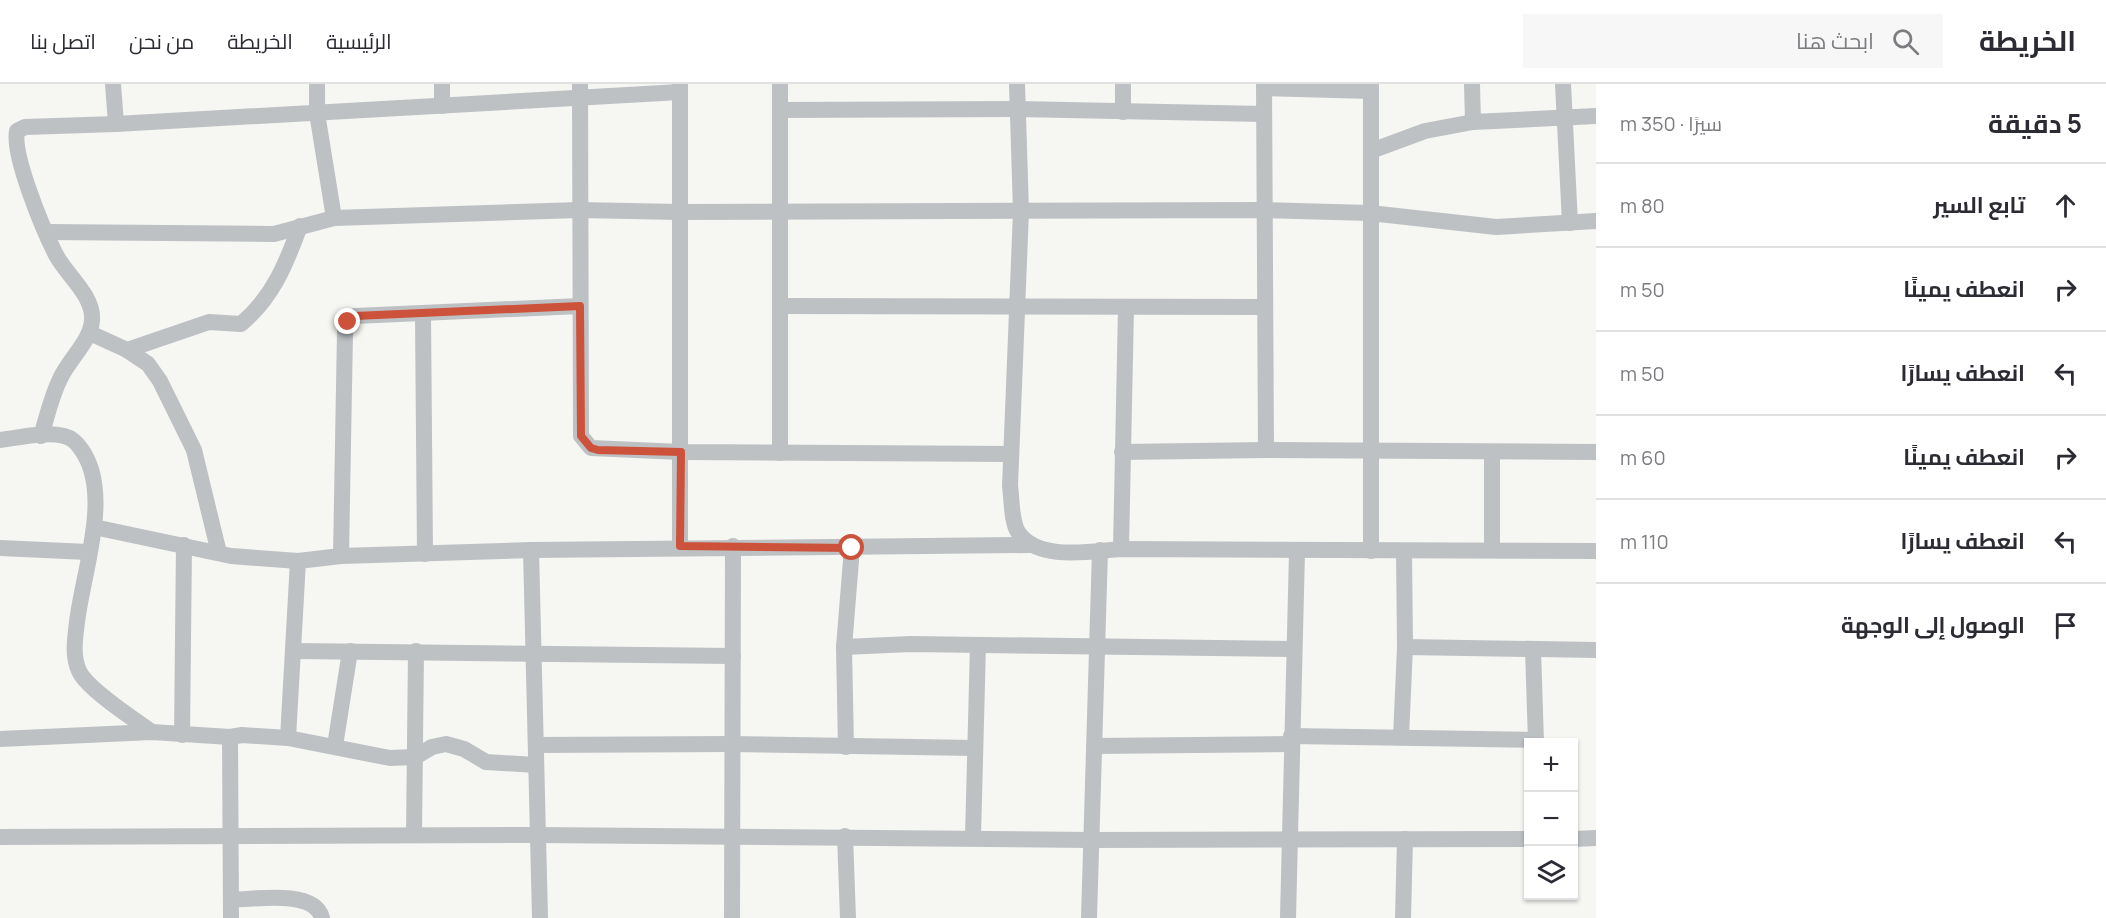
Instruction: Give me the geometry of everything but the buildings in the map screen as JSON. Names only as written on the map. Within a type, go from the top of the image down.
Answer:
[{"type":"street","points":[[113,84],[116,124]]},
{"type":"street","points":[[317,84],[317,113],[334,218]]},
{"type":"street","points":[[442,84],[442,106]]},
{"type":"street","points":[[780,84],[782,306],[780,453]]},
{"type":"street","points":[[1017,84],[1021,211],[1019,307],[1010,486],[1017,531],[1029,545]]},
{"type":"street","points":[[1123,84],[1123,112]]},
{"type":"street","points":[[1472,84],[1473,122]]},
{"type":"street","points":[[1563,84],[1570,223]]},
{"type":"street","points":[[1266,450],[1264,86],[1371,88],[1371,551]]},
{"type":"street","points":[[41,436],[59,381],[72,357],[90,333],[91,307],[55,254],[24,175],[15,139],[17,131],[25,127],[442,106],[580,91],[680,88],[680,546]]},
{"type":"street","points":[[580,91],[581,436],[585,442],[598,450],[1011,454]]},
{"type":"street","points":[[780,110],[1017,109],[1264,114]]},
{"type":"street","points":[[1371,151],[1425,131],[1473,122],[1596,116]]},
{"type":"street","points":[[46,232],[274,234],[334,218],[579,210],[679,212],[1264,210],[1370,213],[1496,227],[1596,221]]},
{"type":"street","points":[[128,350],[209,322],[242,324],[252,315],[281,278],[300,226]]},
{"type":"street","points":[[342,556],[345,332],[348,322],[355,316],[580,306]]},
{"type":"street","points":[[782,306],[1264,307]]},
{"type":"street","points":[[1121,549],[1126,308]]},
{"type":"street","points":[[423,314],[425,554]]},
{"type":"street","points":[[90,333],[128,350],[148,364],[154,373],[188,435],[219,553]]},
{"type":"street","points":[[0,440],[62,435],[75,440],[89,460],[95,479],[94,527],[80,597],[75,660],[81,675],[104,697],[152,732]]},
{"type":"street","points":[[1122,452],[1266,450],[1596,452]]},
{"type":"street","points":[[1492,452],[1492,550]]},
{"type":"street","points":[[94,527],[254,559],[298,561],[342,556],[680,546],[852,548],[1029,545],[1060,552],[1121,549],[1297,552],[1596,551]]},
{"type":"street","points":[[183,735],[184,545]]},
{"type":"street","points":[[732,918],[733,546]]},
{"type":"street","points":[[0,548],[88,552]]},
{"type":"street","points":[[846,747],[844,647],[852,548]]},
{"type":"street","points":[[531,549],[540,918]]},
{"type":"street","points":[[1089,918],[1095,648],[1100,550]]},
{"type":"street","points":[[1401,737],[1405,647],[1404,551]]},
{"type":"street","points":[[1288,918],[1288,838],[1297,552]]},
{"type":"street","points":[[288,738],[298,561]]},
{"type":"street","points":[[844,647],[978,645],[1293,649]]},
{"type":"street","points":[[973,837],[978,645]]},
{"type":"street","points":[[1405,647],[1596,650]]},
{"type":"street","points":[[1533,650],[1536,738]]},
{"type":"street","points":[[294,651],[733,656]]},
{"type":"street","points":[[334,746],[350,651]]},
{"type":"street","points":[[414,835],[416,651]]},
{"type":"street","points":[[0,739],[152,732],[230,737],[242,735],[288,738],[390,758],[415,757],[432,747],[446,744],[464,749],[486,762],[536,765]]},
{"type":"street","points":[[230,737],[231,918]]},
{"type":"street","points":[[1094,746],[1401,737],[1524,741]]},
{"type":"street","points":[[536,745],[732,744],[975,748]]},
{"type":"street","points":[[0,837],[538,835],[973,837],[1090,840],[1524,839]]},
{"type":"street","points":[[845,836],[848,918]]},
{"type":"street","points":[[1578,839],[1596,838]]},
{"type":"street","points":[[1403,918],[1405,839]]},
{"type":"street","points":[[231,900],[299,899],[312,903],[322,918]]},
{"type":"route","points":[[348,322],[355,316],[580,306],[581,436],[591,448],[598,450],[681,452],[680,546],[852,548]]}]
